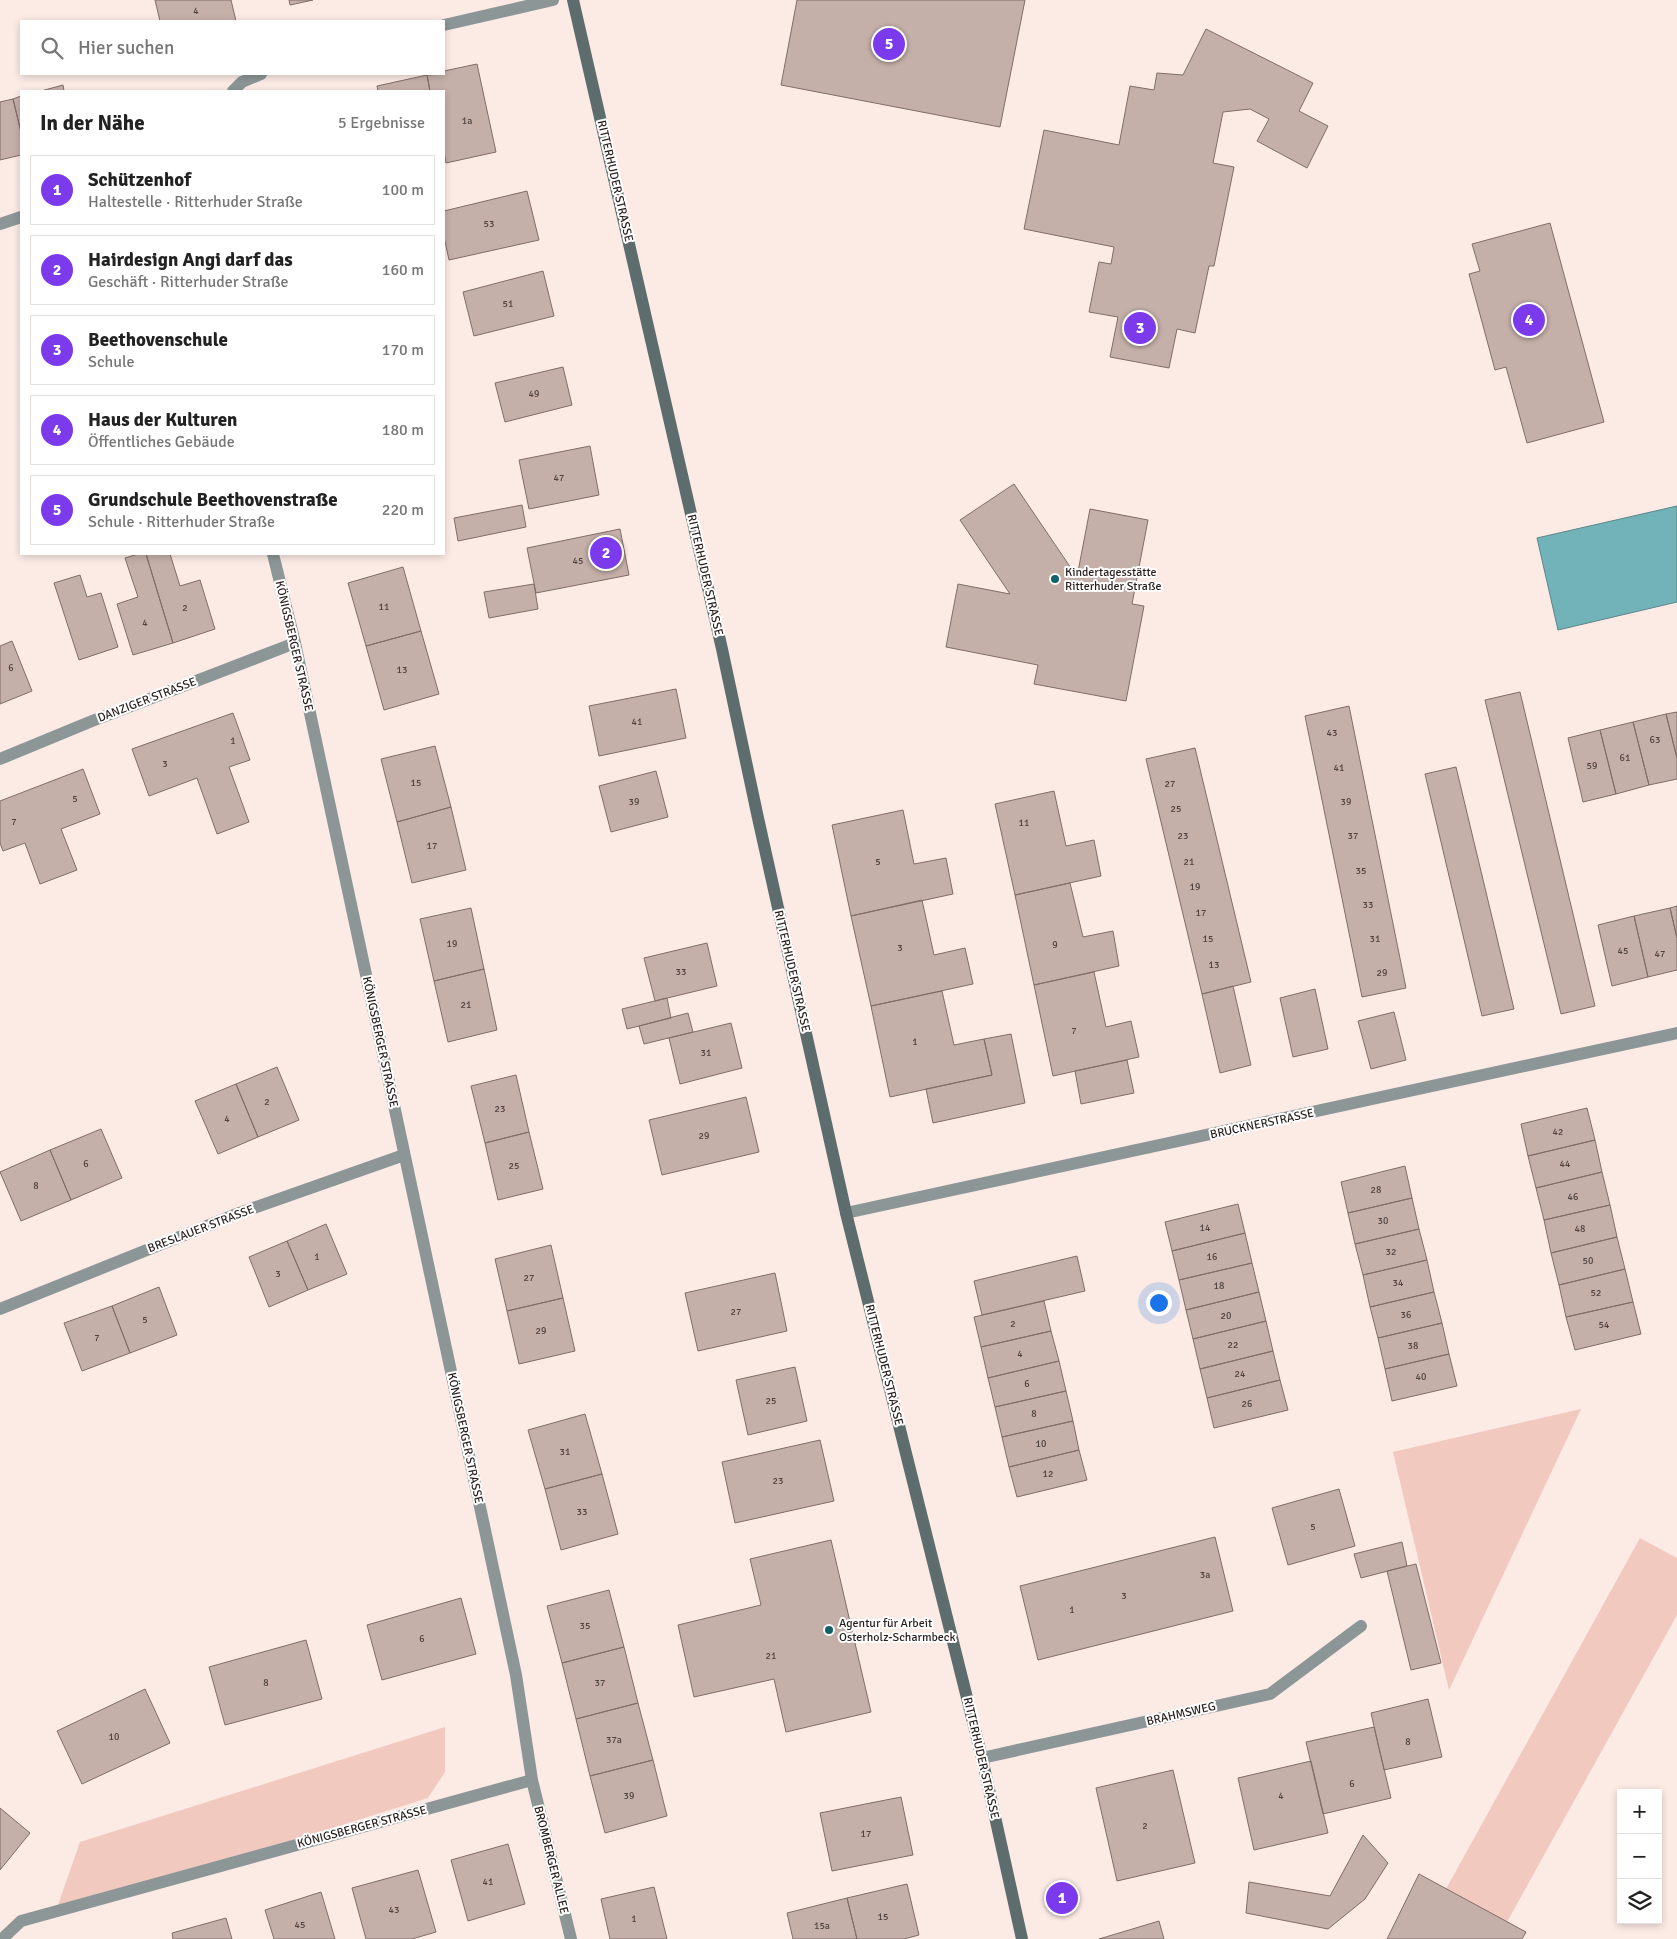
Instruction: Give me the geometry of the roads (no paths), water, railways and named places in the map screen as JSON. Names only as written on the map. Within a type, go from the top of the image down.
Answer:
[{"type":"street","points":[[445,25],[553,0]]},
{"type":"street","name":"RITTERHUDER STRASSE","points":[[573,0],[726,668],[846,1214],[982,1758],[1022,1939]]},
{"type":"street","points":[[233,90],[242,82],[259,75]]},
{"type":"street","points":[[0,224],[20,217]]},
{"type":"street","name":"KÖNIGSBERGER STRASSE","points":[[2,1939],[21,1921],[532,1780],[516,1675],[295,643],[273,555]]},
{"type":"street","name":"DANZIGER STRASSE","points":[[0,759],[92,721],[295,643]]},
{"type":"street","name":"BRUCKNERSTRASSE","points":[[846,1214],[1677,1033]]},
{"type":"street","name":"BRESLAUER STRASSE","points":[[0,1309],[234,1215],[404,1155]]},
{"type":"street","name":"BRAHMSWEG","points":[[982,1758],[1270,1694],[1360,1626]]},
{"type":"street","name":"BROMBERGER ALLEE","points":[[532,1780],[571,1939]]},
{"type":"water","points":[[1677,506],[1677,602],[1558,630],[1537,538]]},
{"type":"place","name":"Grundschule Beethovenstraße","points":[[889,44]]},
{"type":"place","name":"Haus der Kulturen","points":[[1529,320]]},
{"type":"place","name":"Beethovenschule","points":[[1140,328]]},
{"type":"place","name":"Hairdesign Angi darf das","points":[[606,553]]},
{"type":"place","name":"Kindertagesstätte Ritterhuder Straße","points":[[1055,579]]},
{"type":"place","name":"Agentur für Arbeit Osterholz-Scharmbeck","points":[[829,1630]]},
{"type":"place","name":"Schützenhof","points":[[1062,1898]]}]
